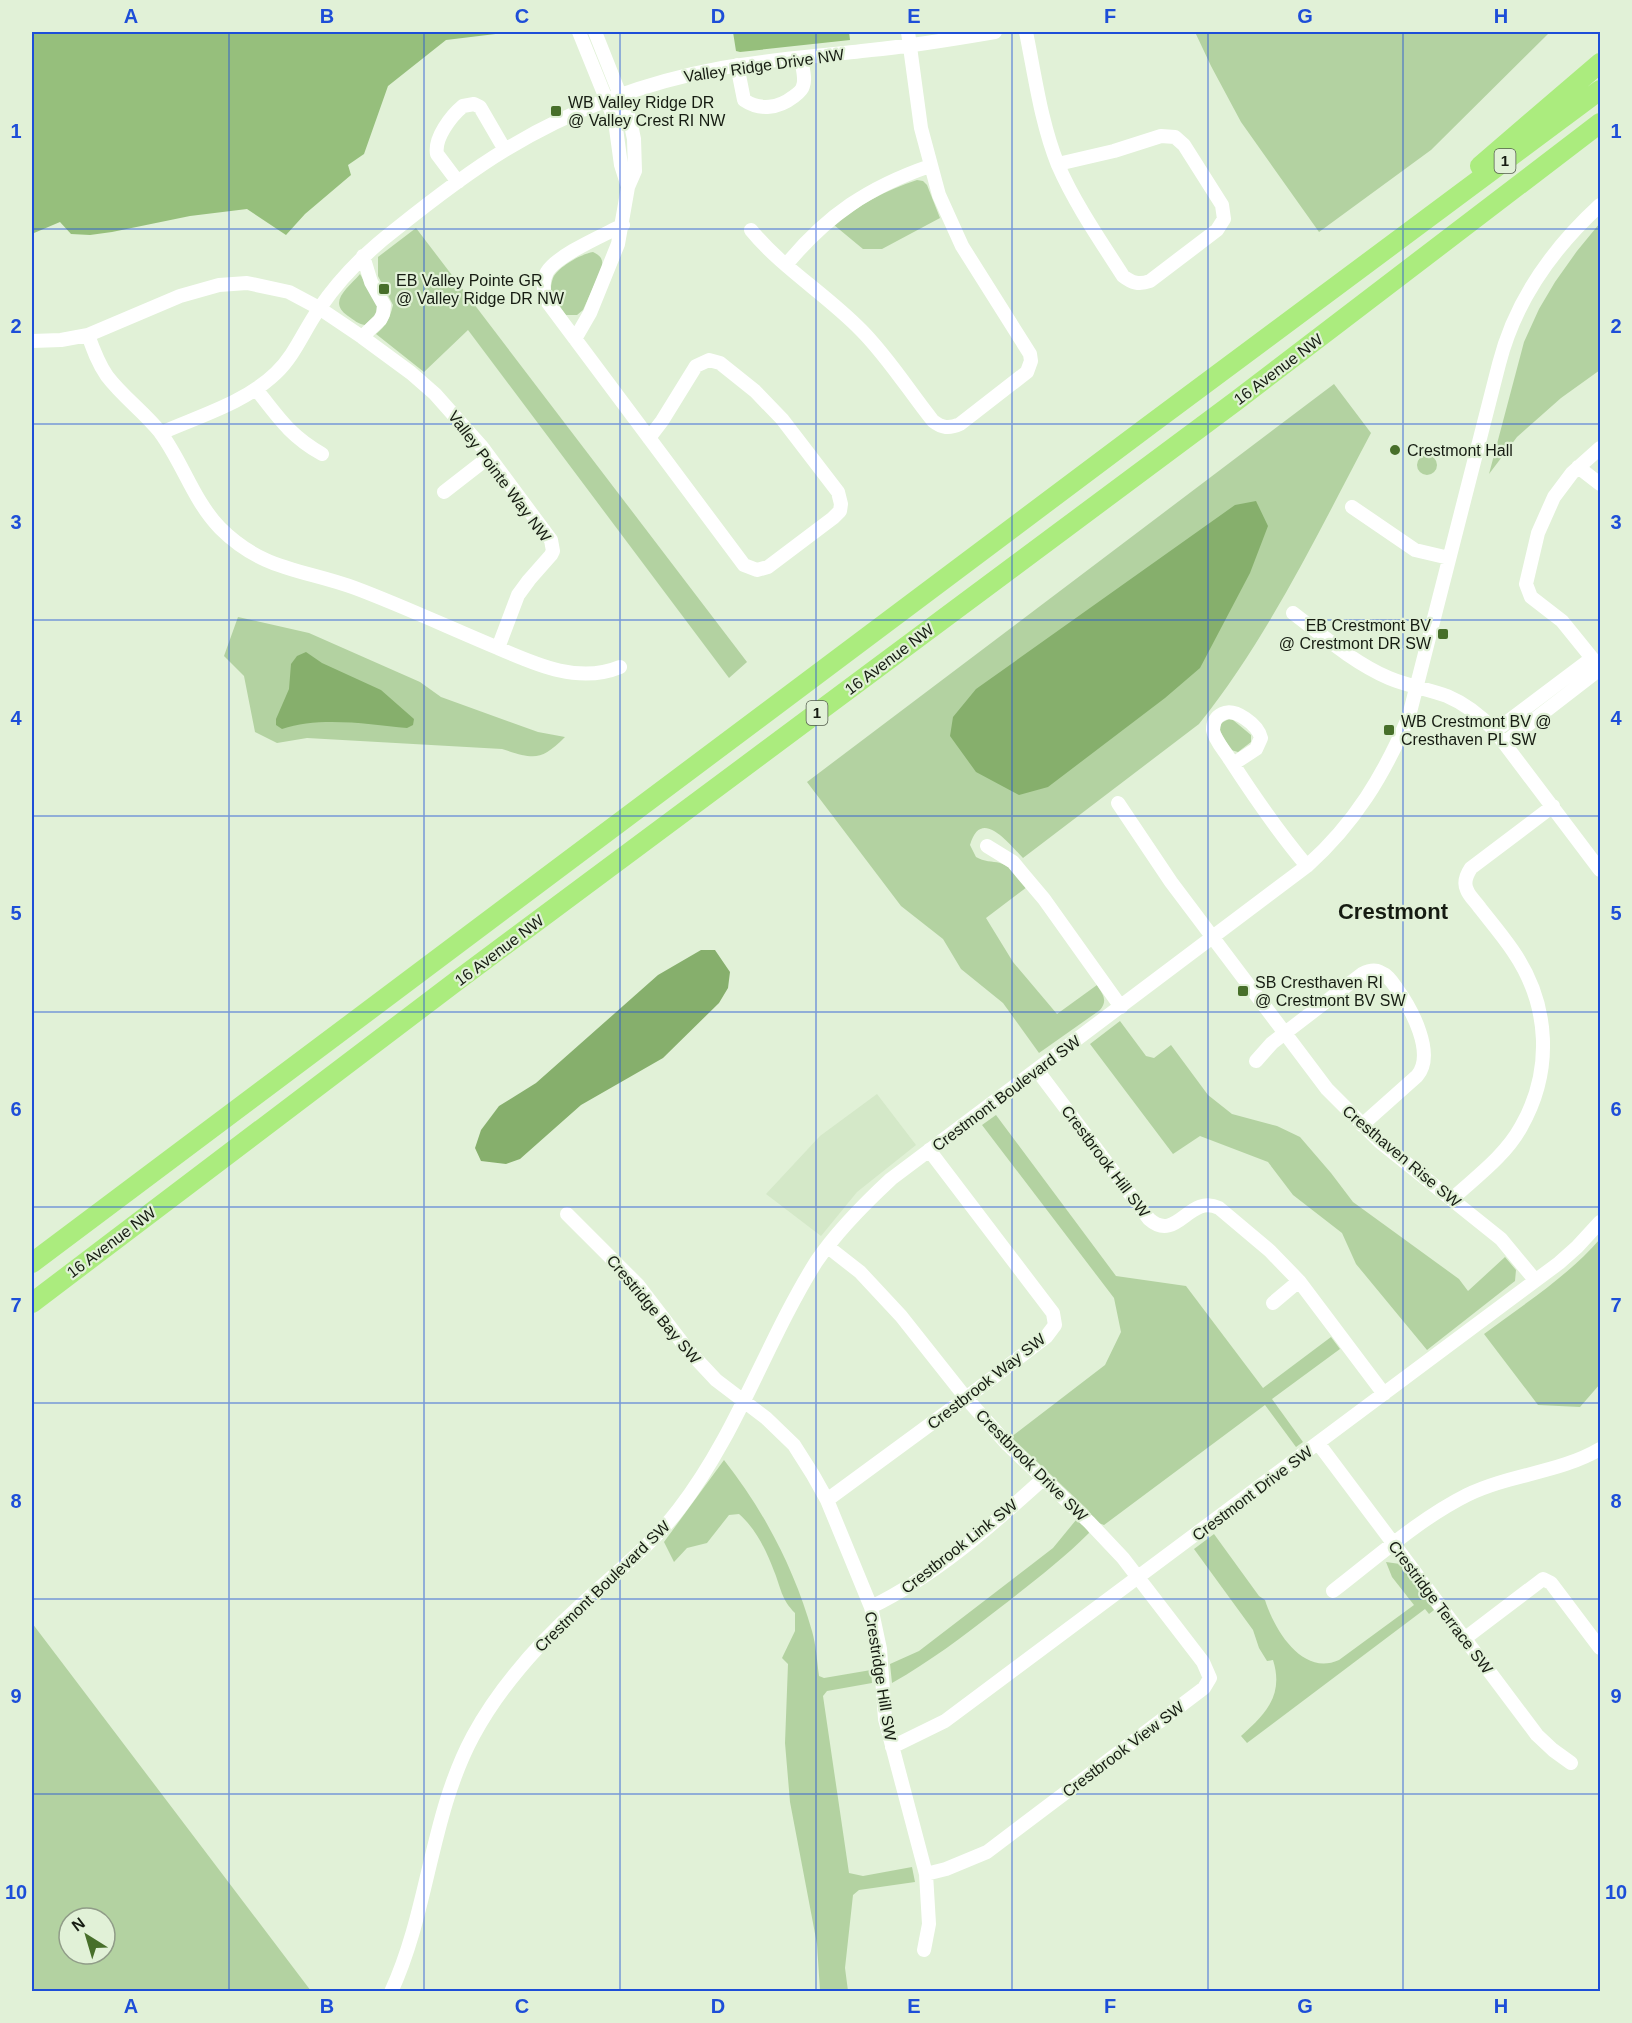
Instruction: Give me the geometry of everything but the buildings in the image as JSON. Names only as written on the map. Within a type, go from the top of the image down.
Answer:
[{"type":"highway","points":[[1410,232],[1501,147],[1600,63]]},
{"type":"highway","name":"16 Avenue NW","points":[[32,1263],[1074,481],[1600,90]]},
{"type":"highway","name":"16 Avenue NW","points":[[32,1303],[458,980],[1236,401],[1600,123]]},
{"type":"street","points":[[579,32],[615,121],[621,165],[628,187]]},
{"type":"street","points":[[574,339],[586,320],[605,279],[623,225],[628,187],[635,171],[635,147],[630,120],[595,32]]},
{"type":"street","name":"Valley Ridge Drive NW","points":[[160,433],[256,389],[284,364],[319,308],[345,274],[363,256],[458,182],[504,150],[557,121],[621,95],[676,78],[737,65],[801,58],[909,39],[995,32]]},
{"type":"street","points":[[1026,32],[1044,118],[1058,164],[1066,183],[1092,228],[1123,276],[1134,283],[1150,281],[1217,230],[1224,219],[1222,205],[1184,145],[1175,137],[1166,135],[1114,151],[1058,164]]},
{"type":"street","points":[[751,230],[770,252],[824,295],[861,330],[933,421],[945,428],[954,427],[960,423],[1027,372],[1031,361],[1027,349],[962,246],[939,195],[921,128],[909,39]]},
{"type":"street","points":[[737,65],[744,100],[758,106],[775,107],[802,89],[804,83],[801,58]]},
{"type":"street","points":[[458,182],[437,154],[436,149],[439,139],[463,106],[474,104],[480,107],[504,150]]},
{"type":"street","points":[[786,265],[814,233],[852,202],[897,177],[930,166]]},
{"type":"street","name":"Crestmont Boulevard SW","points":[[391,1992],[407,1953],[445,1805],[457,1771],[483,1720],[531,1654],[579,1606],[646,1546],[678,1510],[711,1463],[810,1272],[828,1246],[870,1198],[891,1179],[1307,866],[1339,835],[1359,810],[1382,775],[1409,716],[1502,351],[1512,324],[1526,296],[1552,256],[1578,225],[1600,204]]},
{"type":"street","points":[[623,225],[555,263],[545,277],[543,288],[546,300],[574,339],[744,565],[751,569],[768,567],[834,518],[841,508],[842,502],[838,492],[782,419],[755,391],[716,361],[705,360],[696,366],[649,438]]},
{"type":"street","points":[[363,256],[371,282],[384,305],[380,320],[363,338]]},
{"type":"street","name":"Valley Pointe Way NW","points":[[32,341],[61,340],[88,335],[180,296],[219,285],[260,285],[289,292],[319,308],[411,373],[435,394],[489,457],[549,536],[553,544],[553,551],[549,559],[529,580],[513,606],[498,648]]},
{"type":"street","points":[[88,335],[108,376],[147,416],[160,433],[203,508],[222,530],[248,551],[291,571],[356,589],[551,669],[587,675],[599,674],[620,667]]},
{"type":"street","points":[[256,389],[289,431],[303,444],[322,454]]},
{"type":"street","points":[[1500,737],[1598,665],[1562,621],[1531,597],[1526,584],[1538,533],[1554,497],[1578,466],[1600,448]]},
{"type":"street","points":[[444,492],[489,457]]},
{"type":"street","points":[[1578,466],[1600,484]]},
{"type":"street","points":[[1352,507],[1415,550],[1449,558]]},
{"type":"street","points":[[1293,613],[1365,665],[1388,678],[1460,702],[1485,720],[1600,870]]},
{"type":"street","points":[[1233,764],[1270,819],[1307,866]]},
{"type":"street","name":"Cresthaven Rise SW","points":[[1118,802],[1171,882],[1327,1089],[1380,1142],[1501,1239],[1535,1280]]},
{"type":"street","points":[[1452,1199],[1502,1154],[1521,1129],[1539,1085],[1544,1049],[1541,1015],[1530,979],[1467,890],[1467,876],[1472,868],[1553,806]]},
{"type":"street","points":[[987,846],[1013,862],[1044,899],[1121,1007]]},
{"type":"street","points":[[1256,1061],[1284,1033],[1367,972],[1380,972],[1388,977],[1406,1001],[1415,1018],[1424,1062],[1417,1076],[1362,1125]]},
{"type":"street","name":"Crestbrook Hill SW","points":[[1037,1070],[1153,1222],[1170,1226],[1201,1205],[1213,1205],[1260,1241],[1299,1281],[1384,1394]]},
{"type":"street","name":"Crestbrook Way SW","points":[[827,1500],[1046,1337],[1055,1325],[1053,1313],[929,1150]]},
{"type":"street","name":"Crestridge Bay SW","points":[[567,1214],[638,1286],[702,1366],[743,1402]]},
{"type":"street","name":"Crestmont Drive SW","points":[[892,1747],[945,1721],[1140,1577],[1535,1280],[1577,1247],[1600,1222]]},
{"type":"street","name":"Crestbrook Drive SW","points":[[828,1246],[860,1272],[901,1316],[966,1398],[1008,1445],[1089,1521],[1140,1577]]},
{"type":"street","points":[[1273,1303],[1299,1281]]},
{"type":"street","name":"Crestridge Hill SW","points":[[743,1402],[766,1418],[794,1445],[813,1475],[827,1500],[872,1606],[880,1649],[885,1719],[926,1874],[929,1924],[924,1950]]},
{"type":"street","name":"Crestridge Terrace SW","points":[[1318,1443],[1537,1735],[1571,1763]]},
{"type":"street","points":[[1333,1591],[1430,1518],[1467,1495],[1511,1478],[1539,1473],[1576,1461],[1600,1449]]},
{"type":"street","name":"Crestbrook Link SW","points":[[872,1606],[912,1585],[999,1518],[1043,1479]]},
{"type":"street","name":"Crestbrook View SW","points":[[926,1874],[967,1862],[987,1852],[1208,1683],[1210,1678],[1203,1662],[1140,1577]]},
{"type":"street","points":[[1464,1639],[1534,1583],[1543,1579],[1551,1583],[1600,1648]]},
{"type":"shaded area","points":[[32,32],[512,32],[446,40],[388,86],[364,154],[348,165],[351,175],[305,214],[286,235],[247,209],[190,216],[90,235],[71,234],[60,222],[32,236]]},
{"type":"shaded area","points":[[733,32],[849,32],[850,40],[740,52],[736,51]]},
{"type":"shaded area","points":[[1195,32],[1550,32],[1431,150],[1319,232],[1241,122]]},
{"type":"shaded area","points":[[917,180],[927,185],[940,218],[882,249],[863,249],[834,225],[873,199]]},
{"type":"shaded area","points":[[1600,223],[1600,370],[1561,398],[1517,437],[1489,474],[1524,342],[1539,309],[1555,282]]},
{"type":"shaded area","points":[[416,228],[747,662],[729,678],[468,330],[424,372],[376,334],[387,321],[393,305],[378,276],[378,257]]},
{"type":"shaded area","points":[[593,252],[601,259],[601,270],[583,310],[577,315],[566,315],[550,293],[553,278],[570,262]]},
{"type":"shaded area","points":[[360,274],[378,306],[376,314],[365,325],[348,316],[339,306],[339,300],[345,290]]},
{"type":"shaded area","points":[[1334,384],[1371,433],[1270,620],[1248,656],[1199,724],[1023,858],[1003,837],[988,828],[981,829],[975,834],[970,845],[976,857],[1004,865],[1027,887],[986,918],[1013,962],[1057,1014],[1097,985],[1104,997],[1100,1010],[1039,1053],[1003,1003],[961,969],[943,939],[901,906],[807,782]]},
{"type":"shaded area","points":[[1427,455],[1434,458],[1437,465],[1434,472],[1427,475],[1420,472],[1417,465],[1420,458]]},
{"type":"shaded area","points":[[1256,501],[1268,526],[1250,573],[1200,668],[1165,698],[1048,787],[1019,795],[976,772],[950,736],[953,717],[976,689],[1235,505]]},
{"type":"shaded area","points":[[238,617],[309,633],[420,682],[441,697],[538,732],[565,737],[549,751],[536,756],[522,755],[502,749],[307,738],[277,743],[255,732],[244,676],[224,656]]},
{"type":"shaded area","points":[[306,652],[322,663],[381,690],[414,719],[413,725],[407,728],[328,722],[296,725],[282,729],[276,725],[276,719],[289,689],[291,664],[297,656]]},
{"type":"shaded area","points":[[1229,719],[1251,735],[1251,742],[1238,752],[1231,750],[1220,731],[1221,723]]},
{"type":"shaded area","points":[[701,950],[715,950],[730,972],[728,988],[719,1003],[663,1058],[581,1105],[520,1159],[506,1164],[481,1161],[475,1148],[481,1130],[499,1106],[536,1083],[658,975]]},
{"type":"shaded area","points":[[1120,1021],[1146,1056],[1154,1058],[1171,1045],[1208,1095],[1232,1114],[1277,1126],[1300,1137],[1353,1202],[1459,1279],[1468,1291],[1505,1257],[1516,1270],[1515,1281],[1427,1350],[1356,1264],[1342,1233],[1293,1195],[1268,1162],[1200,1136],[1173,1154],[1090,1044]]},
{"type":"shaded area","points":[[877,1094],[916,1145],[857,1192],[821,1236],[766,1194],[820,1136]]},
{"type":"shaded area","points":[[996,1115],[1116,1276],[1186,1286],[1263,1388],[1331,1337],[1340,1349],[1272,1399],[1303,1442],[1296,1447],[1265,1405],[1104,1525],[1096,1522],[1088,1510],[1011,1437],[1105,1365],[1121,1332],[1114,1298],[982,1125]]},
{"type":"shaded area","points":[[1600,1239],[1600,1384],[1580,1407],[1538,1405],[1484,1334],[1574,1266]]},
{"type":"shaded area","points":[[724,1460],[765,1520],[787,1563],[812,1631],[819,1676],[824,1678],[871,1670],[872,1683],[827,1691],[823,1696],[849,1873],[863,1876],[912,1867],[915,1882],[859,1890],[853,1895],[845,1968],[848,1991],[820,1991],[817,1944],[790,1802],[785,1743],[788,1664],[782,1658],[795,1631],[795,1613],[784,1598],[760,1540],[739,1514],[729,1515],[707,1543],[687,1548],[674,1562],[664,1542]]},
{"type":"shaded area","points":[[1076,1520],[1084,1525],[1089,1533],[1067,1553],[959,1639],[892,1683],[890,1664],[919,1651],[1053,1548]]},
{"type":"shaded area","points":[[1214,1534],[1259,1596],[1265,1600],[1283,1636],[1302,1656],[1313,1662],[1326,1663],[1339,1660],[1414,1605],[1392,1577],[1386,1562],[1400,1564],[1434,1610],[1429,1614],[1425,1609],[1247,1743],[1241,1736],[1258,1720],[1271,1703],[1276,1684],[1276,1672],[1273,1660],[1267,1661],[1259,1648],[1253,1630],[1194,1549]]},
{"type":"shaded area","points":[[32,1623],[311,1991],[32,1991]]},
{"type":"place","name":"WB Valley Ridge DR @ Valley Crest RI NW","points":[[556,111]]},
{"type":"place","name":"EB Valley Pointe GR @ Valley Ridge DR NW","points":[[384,289]]},
{"type":"place","name":"Crestmont Hall","points":[[1395,450]]},
{"type":"place","name":"EB Crestmont BV @ Crestmont DR SW","points":[[1443,634]]},
{"type":"place","name":"WB Crestmont BV @ Cresthaven PL SW","points":[[1389,730]]},
{"type":"place","name":"SB Cresthaven RI @ Crestmont BV SW","points":[[1243,991]]},
{"type":"district","name":"Crestmont","points":[[1393,911]]}]
